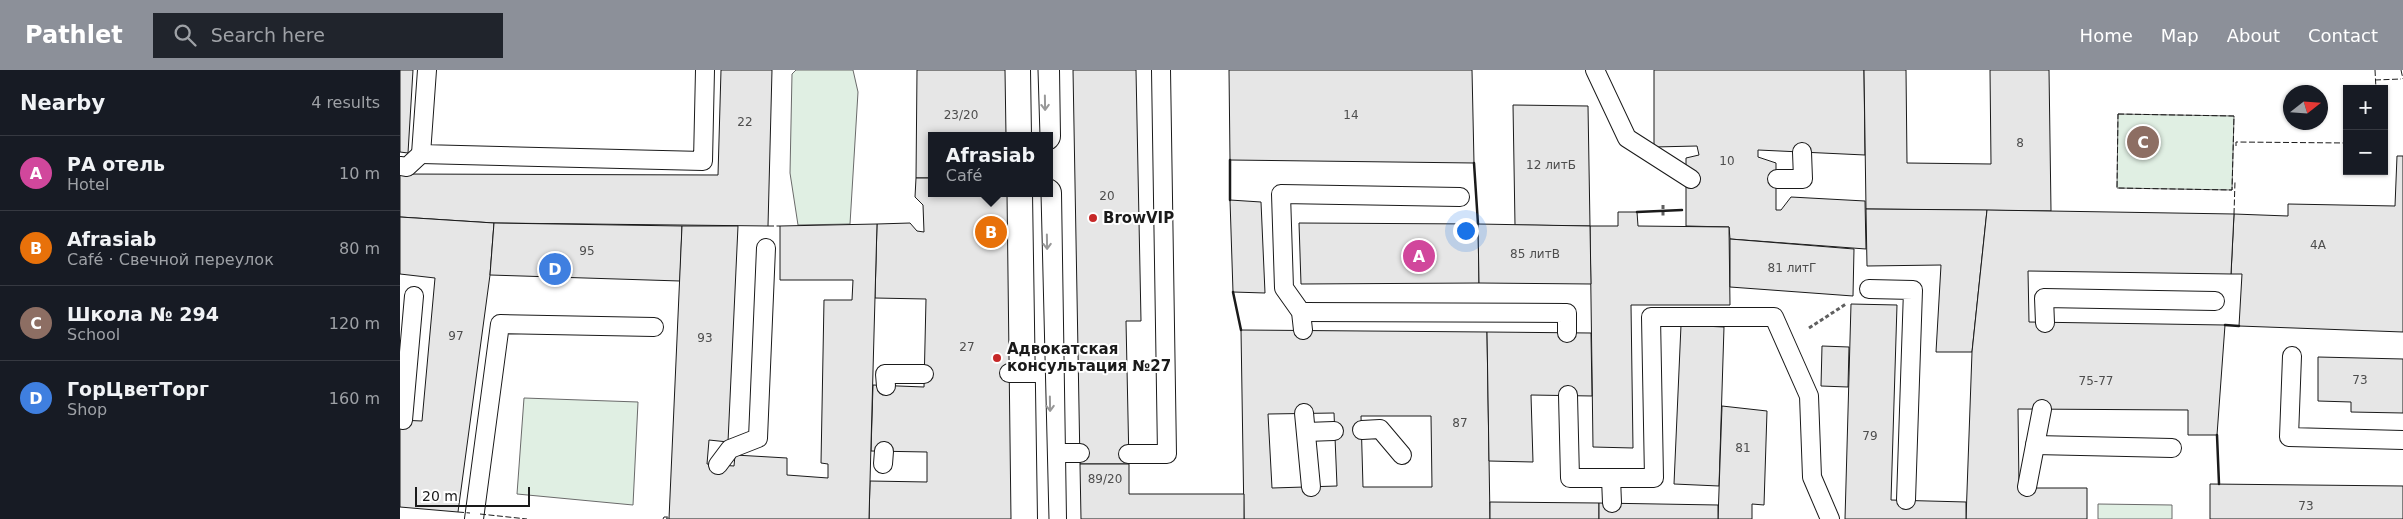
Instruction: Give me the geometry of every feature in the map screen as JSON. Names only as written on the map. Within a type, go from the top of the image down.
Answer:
[{"type":"street","points":[[1045,70],[1046,132]]},
{"type":"street","points":[[1047,197],[1052,519]]},
{"type":"lane","points":[[400,166],[407,167],[421,154],[426,70]]},
{"type":"lane","points":[[421,154],[703,161],[705,70]]},
{"type":"lane","points":[[1128,454],[1167,454],[1161,70]]},
{"type":"lane","points":[[1595,70],[1627,138],[1691,179]]},
{"type":"lane","points":[[1777,179],[1803,179],[1802,152]]},
{"type":"lane","points":[[1303,330],[1302,312],[1284,288],[1281,194],[1460,197]]},
{"type":"lane","points":[[718,465],[730,449],[758,438],[766,248]]},
{"type":"lane","points":[[1869,289],[1913,290],[1906,500]]},
{"type":"lane","points":[[404,420],[414,296]]},
{"type":"lane","points":[[2045,323],[2044,298],[2215,301]]},
{"type":"lane","points":[[1302,312],[1567,313],[1567,333]]},
{"type":"lane","points":[[1568,395],[1570,478],[1654,478],[1651,317],[1774,317],[1809,396],[1812,477],[1830,519]]},
{"type":"lane","points":[[474,519],[500,324],[654,327]]},
{"type":"lane","points":[[2292,356],[2289,437],[2403,440]]},
{"type":"lane","points":[[1009,373],[1049,373]]},
{"type":"lane","points":[[886,386],[886,374],[924,374]]},
{"type":"lane","points":[[2027,488],[2042,409]]},
{"type":"lane","points":[[1304,413],[1311,487]]},
{"type":"lane","points":[[1362,430],[1380,430],[1402,455]]},
{"type":"lane","points":[[1306,432],[1334,431]]},
{"type":"lane","points":[[2035,445],[2172,448]]},
{"type":"lane","points":[[1051,453],[1080,453]]},
{"type":"lane","points":[[1611,478],[1612,503]]},
{"type":"path","points":[[1663,205],[1663,216]]},
{"type":"path","points":[[1786,344],[1869,289]]},
{"type":"green space","points":[[796,70],[853,70],[858,92],[850,224],[798,225],[790,173],[792,74]]},
{"type":"green space","points":[[2118,114],[2234,116],[2232,190],[2117,188]]},
{"type":"green space","points":[[524,398],[638,402],[633,505],[517,494]]},
{"type":"green space","points":[[2098,504],[2172,505],[2172,519],[2098,519]]},
{"type":"building","points":[[400,70],[413,70],[408,153],[400,152]]},
{"type":"building","points":[[721,70],[772,70],[768,226],[494,223],[400,217],[400,174],[718,175]]},
{"type":"building","points":[[917,70],[1005,70],[1006,132],[928,132],[928,178],[916,178]]},
{"type":"building","points":[[1073,70],[1136,70],[1141,321],[1126,321],[1129,464],[1080,464]]},
{"type":"building","points":[[1229,70],[1472,70],[1474,163],[1230,160]]},
{"type":"building","points":[[1654,70],[1864,70],[1865,155],[1758,150],[1758,157],[1776,163],[1776,210],[1781,210],[1791,197],[1865,201],[1866,249],[1730,239],[1729,227],[1686,226],[1686,158],[1699,155],[1697,146],[1654,147]]},
{"type":"building","points":[[1864,70],[1906,70],[1907,163],[1991,164],[1990,70],[2049,70],[2051,211],[1866,209]]},
{"type":"building","points":[[1513,105],[1588,106],[1590,226],[1515,225]]},
{"type":"building","points":[[2397,156],[2403,156],[2403,332],[2239,326],[2242,274],[2231,274],[2234,214],[2288,216],[2288,204],[2395,206]]},
{"type":"building","points":[[916,178],[928,178],[928,197],[1007,197],[1011,519],[869,519],[870,481],[927,482],[927,452],[871,451],[873,385],[924,387],[926,299],[875,298],[877,224],[910,223],[917,231],[924,232],[923,205],[915,197]]},
{"type":"building","points":[[1230,200],[1261,202],[1265,293],[1233,292]]},
{"type":"building","points":[[1866,209],[1987,210],[1972,352],[1936,352],[1941,265],[1867,266]]},
{"type":"building","points":[[1987,210],[2234,214],[2231,274],[2028,271],[2029,322],[2225,325],[2217,435],[2188,435],[2188,410],[2018,409],[2019,488],[2087,488],[2087,519],[1966,519],[1972,352]]},
{"type":"building","points":[[1618,212],[1637,212],[1638,226],[1729,227],[1730,305],[1631,305],[1633,448],[1593,447],[1590,226],[1618,226]]},
{"type":"building","points":[[400,217],[494,223],[490,275],[458,512],[400,507],[400,420],[422,421],[435,278],[400,274]]},
{"type":"building","points":[[494,223],[682,226],[680,281],[490,275]]},
{"type":"building","points":[[1299,223],[1478,224],[1479,283],[1301,284]]},
{"type":"building","points":[[877,224],[869,519],[669,519],[682,226],[738,226],[728,442],[709,440],[707,464],[734,466],[735,455],[787,458],[787,475],[828,478],[828,464],[821,463],[824,300],[852,300],[853,280],[780,280],[780,226]]},
{"type":"building","points":[[1478,224],[1590,226],[1591,284],[1479,283]]},
{"type":"building","points":[[1730,239],[1854,249],[1853,296],[1730,287]]},
{"type":"building","points":[[1851,304],[1897,305],[1891,500],[1966,502],[1966,519],[1845,519]]},
{"type":"building","points":[[1681,325],[1724,327],[1719,486],[1674,484]]},
{"type":"building","points":[[1241,330],[1487,332],[1490,519],[1244,519]],"holes":[[[1334,413],[1337,486],[1272,488],[1268,414]],[[1361,416],[1431,416],[1432,487],[1363,487]]]},
{"type":"building","points":[[1487,332],[1591,333],[1592,396],[1531,395],[1533,462],[1489,461]]},
{"type":"building","points":[[1822,346],[1849,347],[1848,387],[1821,386]]},
{"type":"building","points":[[2318,357],[2403,359],[2403,413],[2351,412],[2351,402],[2318,401]]},
{"type":"building","points":[[1722,406],[1767,411],[1764,505],[1752,504],[1752,519],[1718,519]]},
{"type":"building","points":[[1080,464],[1129,464],[1129,494],[1244,494],[1244,519],[1081,519]]},
{"type":"building","points":[[2210,484],[2403,486],[2403,519],[2210,519]]},
{"type":"building","points":[[1490,502],[1599,503],[1599,519],[1490,519]]},
{"type":"building","points":[[1599,503],[1718,505],[1718,519],[1599,519]]},
{"type":"tram line","points":[[1038,70],[1040,132]]},
{"type":"tram line","points":[[1041,197],[1049,519]]},
{"type":"fence","points":[[2375,70],[2376,85]]},
{"type":"fence","points":[[2401,70],[2403,79]]},
{"type":"fence","points":[[2375,80],[2401,79]]},
{"type":"fence","points":[[2118,114],[2234,116],[2232,190],[2117,188],[2118,114]]},
{"type":"fence","points":[[2236,146],[2236,142],[2343,143]]},
{"type":"fence","points":[[2234,214],[2235,181]]},
{"type":"fence","points":[[768,226],[780,226]]},
{"type":"fence","points":[[458,512],[470,513]]},
{"type":"fence","points":[[480,514],[527,519]]},
{"type":"fence","points":[[663,519],[664,517],[669,517]]},
{"type":"wall","points":[[1230,160],[1230,200]]},
{"type":"wall","points":[[1474,163],[1478,224]]},
{"type":"wall","points":[[1637,212],[1682,210]]},
{"type":"wall","points":[[1233,292],[1241,330]]},
{"type":"wall","points":[[2225,325],[2239,326]]},
{"type":"wall","points":[[2217,435],[2219,484]]},
{"type":"place","name":"Школа № 294","points":[[2143,142]]},
{"type":"place","name":"BrowVIP","points":[[1093,218]]},
{"type":"place","name":"Afrasiab","points":[[991,232]]},
{"type":"place","name":"РА отель","points":[[1419,256]]},
{"type":"place","name":"ГорЦветТорг","points":[[555,269]]},
{"type":"place","name":"Адвокатская консультация №27","points":[[997,358]]}]
